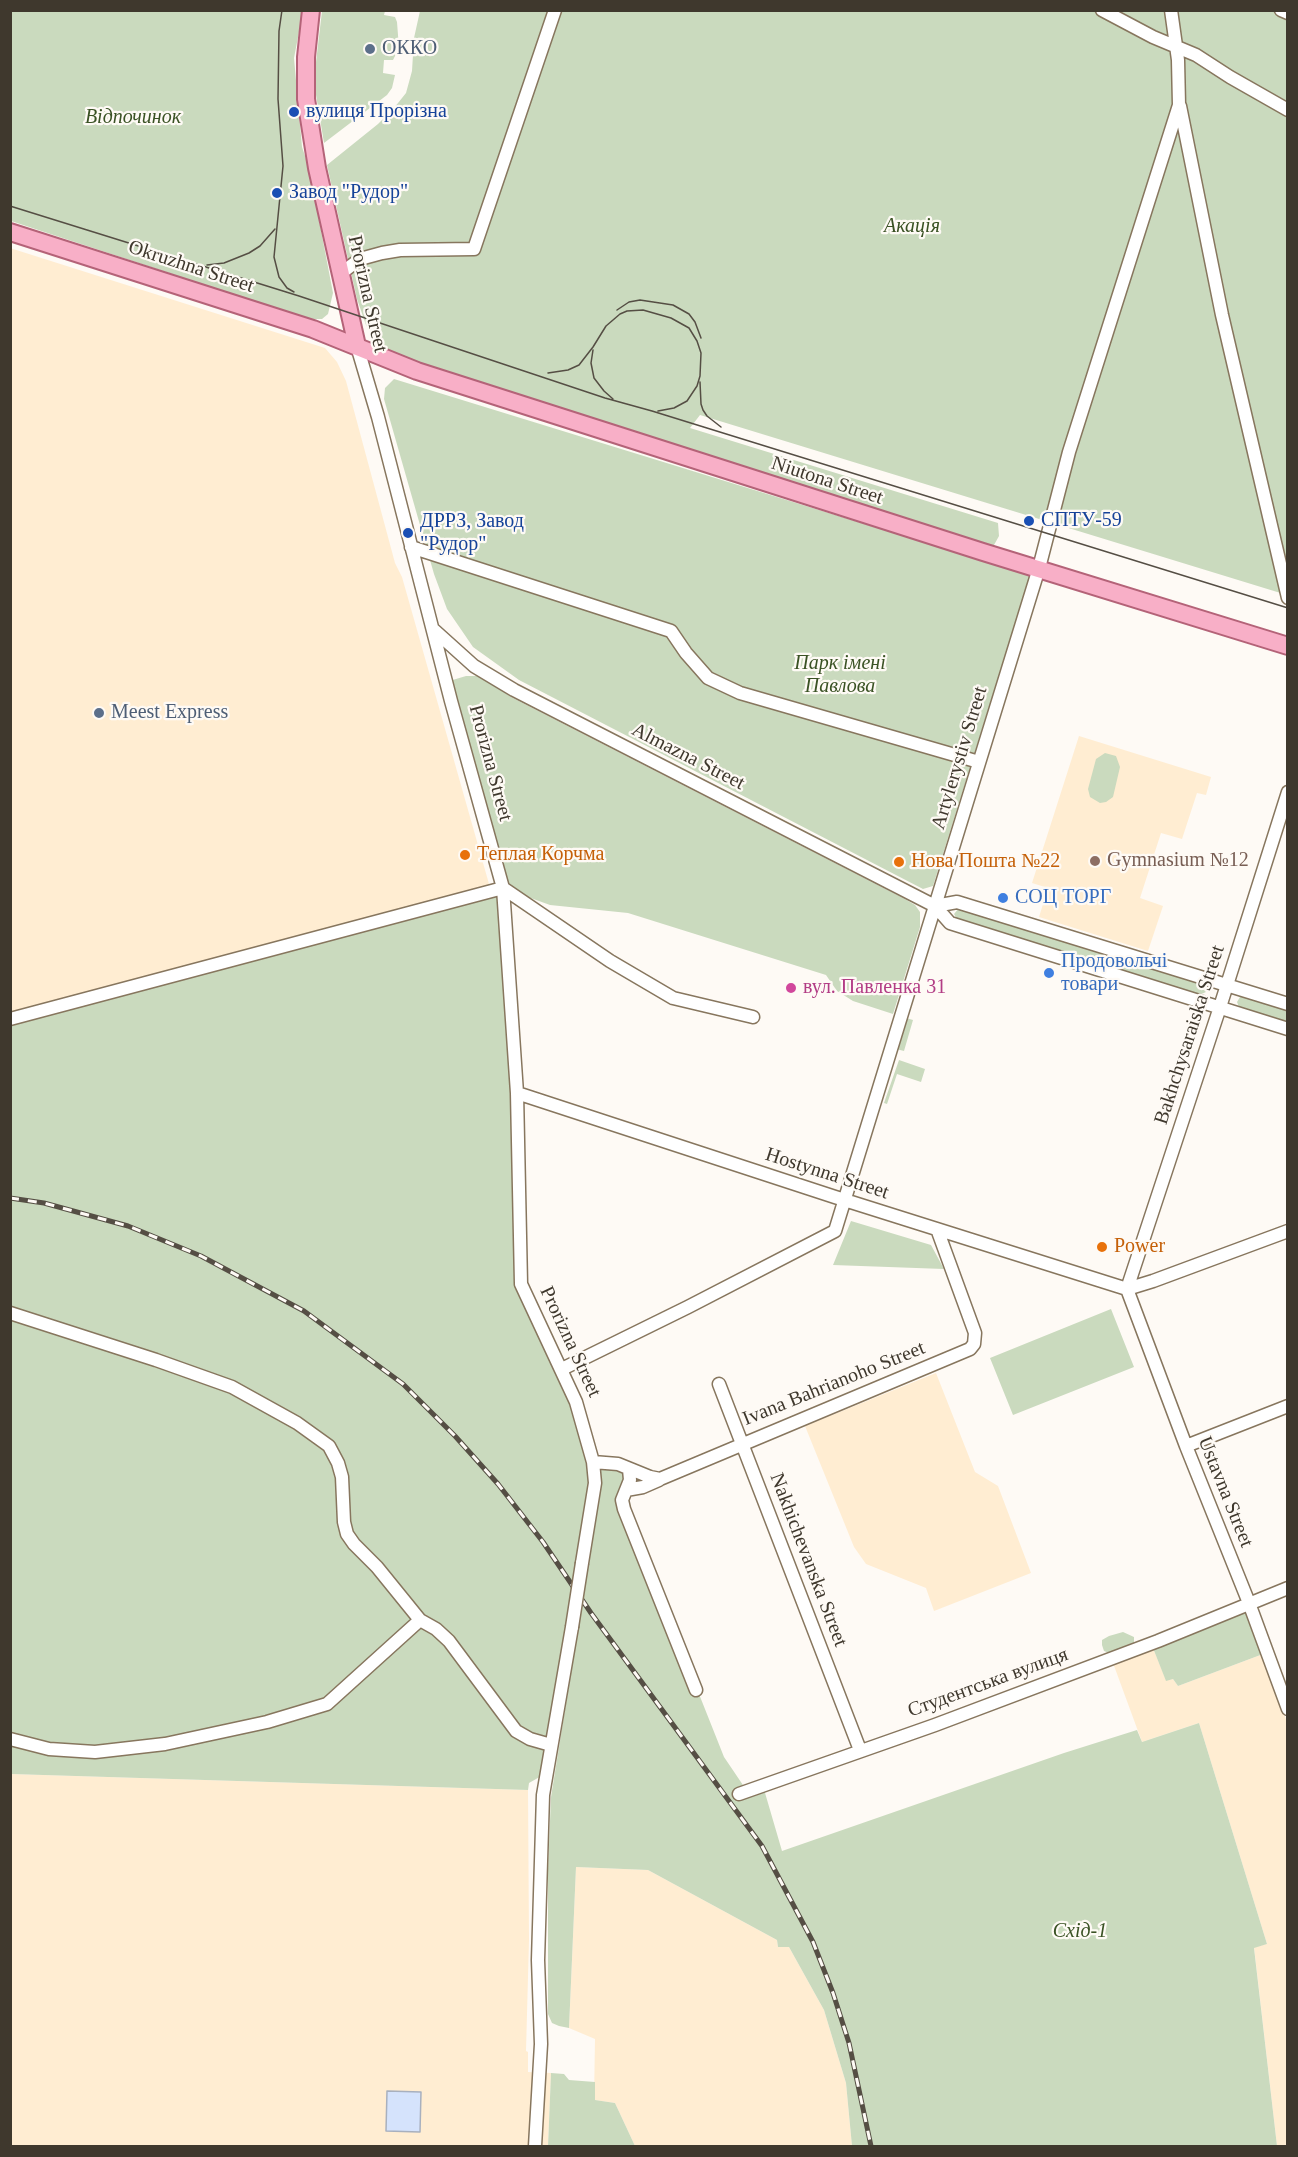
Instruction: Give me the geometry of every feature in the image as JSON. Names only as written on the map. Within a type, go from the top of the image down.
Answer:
[{"type":"main road","name":"Prorizna Street","points":[[311,10],[306,57],[306,99],[317,168],[357,346]]},
{"type":"main road","name":"Okruzhna Street","points":[[10,232],[170,281],[357,346]]},
{"type":"main road","name":"Niutona Street","points":[[357,346],[430,376],[949,542],[1287,646]]},
{"type":"street","points":[[340,274],[360,260],[382,253],[400,250],[474,249],[555,10]]},
{"type":"street","points":[[1102,10],[1153,37],[1196,55],[1287,110]]},
{"type":"street","points":[[1171,10],[1177,46],[1179,105],[1222,315],[1287,598]]},
{"type":"street","points":[[1281,10],[1287,13]]},
{"type":"street","name":"Artylerystiv Street","points":[[562,1369],[835,1231],[1039,568],[1069,452],[1179,105]]},
{"type":"street","name":"Prorizna Street","points":[[357,346],[378,417],[502,888],[517,1093],[520,1284],[576,1402],[593,1462],[593,1494],[543,1796],[538,1960],[541,2044],[535,2146]]},
{"type":"street","points":[[411,547],[671,631],[686,653],[708,678],[740,693],[979,762]]},
{"type":"street","name":"Almazna Street","points":[[433,630],[474,666],[514,690],[935,906],[950,923],[1287,1029]]},
{"type":"street","name":"Bakhchysaraiska Street","points":[[1127,1289],[1220,1007],[1287,792]]},
{"type":"street","points":[[10,1018],[502,888],[610,961],[673,998],[753,1017]]},
{"type":"street","points":[[935,906],[957,902],[1287,1004]]},
{"type":"street","name":"Hostynna Street","points":[[517,1093],[844,1200],[1127,1289]]},
{"type":"street","name":"Ivana Bahrianoho Street","points":[[626,1490],[643,1487],[970,1349],[974,1344],[975,1333],[937,1229]]},
{"type":"street","points":[[1127,1289],[1287,1231]]},
{"type":"street","name":"Ustavna Street","points":[[1127,1289],[1186,1446],[1249,1603],[1287,1710]]},
{"type":"street","points":[[10,1313],[232,1387],[297,1423],[329,1446],[342,1477],[344,1522],[347,1534],[354,1544],[377,1567],[420,1620],[436,1629],[448,1641],[516,1731],[530,1739],[551,1745]]},
{"type":"street","name":"Nakhichevanska Street","points":[[719,1383],[860,1750]]},
{"type":"street","points":[[1186,1446],[1287,1406]]},
{"type":"street","points":[[593,1462],[618,1464],[650,1478],[660,1479]]},
{"type":"street","points":[[629,1469],[630,1480],[622,1500],[624,1509],[696,1690]]},
{"type":"street","name":"Студентська вулиця","points":[[739,1794],[935,1725],[1158,1641],[1287,1588]]},
{"type":"street","points":[[10,1739],[49,1749],[95,1752],[165,1744],[267,1722],[327,1704],[420,1620]]},
{"type":"shaded area","points":[[10,248],[325,348],[337,362],[346,381],[395,563],[402,577],[491,891],[11,1018]]},
{"type":"shaded area","name":"Gymnasium №12","points":[[1079,736],[1211,777],[1206,795],[1197,793],[1182,839],[1161,833],[1140,898],[1163,906],[1148,951],[1039,917],[1048,888],[1032,883]]},
{"type":"shaded area","points":[[936,1373],[975,1472],[998,1486],[1031,1573],[934,1611],[926,1588],[866,1564],[854,1547],[805,1426]]},
{"type":"shaded area","points":[[1153,1648],[1166,1680],[1173,1679],[1178,1686],[1263,1654],[1288,1725],[1287,2146],[1277,2146],[1254,1947],[1267,1944],[1199,1723],[1142,1742],[1113,1663]]},
{"type":"shaded area","points":[[11,1774],[528,1790],[529,1940],[526,2051],[528,2052],[528,2072],[551,2073],[548,2146],[11,2146]]},
{"type":"shaded area","points":[[576,1867],[648,1870],[777,1940],[778,1947],[789,1947],[824,2010],[846,2083],[852,2146],[635,2146],[615,2103],[594,2100],[595,2039],[569,2028]]},
{"type":"green space","name":"Відпочинок","points":[[11,11],[303,11],[294,58],[302,147],[309,168],[333,293],[328,314],[322,319],[309,319],[11,221]]},
{"type":"green space","points":[[322,11],[385,11],[384,15],[395,17],[397,22],[399,48],[393,60],[384,60],[383,73],[395,75],[392,88],[387,95],[324,143],[316,95],[316,62]]},
{"type":"green space","name":"Акація","points":[[420,11],[1287,11],[1287,595],[700,415],[690,428],[998,523],[999,536],[989,549],[429,370],[390,353],[376,341],[366,325],[357,299],[327,165],[378,124],[406,93],[412,71],[414,38]]},
{"type":"green space","name":"Парк імені Павлова","points":[[394,379],[1030,575],[933,886],[923,889],[519,680],[473,647],[447,609],[434,574],[384,399],[385,388]]},
{"type":"green space","name":"Схід-1","points":[[466,676],[480,676],[511,697],[905,899],[915,905],[920,912],[920,927],[893,1014],[853,1001],[837,991],[826,975],[628,913],[550,905],[503,888],[521,1284],[562,1369],[593,1462],[629,1469],[622,1500],[724,1757],[747,1791],[763,1786],[782,1851],[1137,1730],[1142,1742],[1199,1723],[1267,1944],[1254,1948],[1277,2146],[852,2146],[846,2083],[824,2010],[789,1947],[778,1947],[777,1940],[648,1870],[576,1867],[569,2028],[552,2023],[548,2014],[548,1869],[551,1797],[578,1629],[567,1615],[543,1775],[529,1783],[528,1790],[11,1774],[10,1018],[502,888],[446,682]]},
{"type":"green space","points":[[1105,753],[1116,756],[1120,767],[1113,797],[1100,803],[1090,797],[1088,789],[1096,759]]},
{"type":"green space","points":[[959,908],[1204,984],[1206,992],[1199,995],[958,921],[954,914]]},
{"type":"green space","points":[[1240,997],[1287,1010],[1287,1023],[1239,1007],[1237,1002]]},
{"type":"green space","points":[[906,1018],[913,1020],[904,1051],[896,1049]]},
{"type":"green space","points":[[899,1060],[925,1069],[921,1082],[897,1074],[887,1104],[884,1103]]},
{"type":"green space","points":[[851,1221],[931,1245],[944,1269],[833,1265]]},
{"type":"green space","points":[[1111,1309],[1134,1367],[1013,1415],[990,1358]]},
{"type":"green space","points":[[1245,1610],[1263,1654],[1178,1686],[1173,1679],[1166,1681],[1153,1648]]},
{"type":"green space","points":[[1123,1632],[1134,1637],[1134,1643],[1109,1653],[1104,1651],[1102,1640]]},
{"type":"green space","points":[[551,2073],[564,2074],[569,2080],[595,2082],[595,2100],[615,2103],[635,2146],[548,2146]]},
{"type":"water","points":[[387,2091],[421,2092],[420,2132],[386,2131]]},
{"type":"tram line","points":[[282,10],[279,31],[278,99],[283,166],[274,257],[279,277],[287,288],[294,292]]},
{"type":"tram line","points":[[10,206],[299,296],[605,398],[1288,608]]},
{"type":"tram line","points":[[207,265],[224,263],[249,253],[260,246],[275,229]]},
{"type":"tram line","points":[[617,310],[629,302],[640,300],[673,305],[689,314],[701,338]]},
{"type":"tram line","points":[[548,373],[568,370],[579,365],[606,326],[620,314],[643,310],[671,318],[689,328],[697,341],[701,353],[700,376],[697,386],[687,401],[674,408],[658,411]]},
{"type":"tram line","points":[[593,350],[591,363],[594,378],[613,399]]},
{"type":"tram line","points":[[700,382],[703,410],[721,427]]},
{"type":"railway","points":[[10,1198],[44,1203],[128,1226],[201,1256],[304,1311],[403,1384],[455,1436],[498,1484],[543,1542],[591,1613],[762,1846],[813,1942],[833,1993],[849,2043],[871,2146]]},
{"type":"place","name":"ОККО","points":[[370,49]]},
{"type":"place","name":"вулиця Прорізна","points":[[294,112]]},
{"type":"place","name":"Завод \"Рудор\"","points":[[277,193]]},
{"type":"place","name":"СПТУ-59","points":[[1029,521]]},
{"type":"place","name":"ДРРЗ, Завод \"Рудор\"","points":[[408,533]]},
{"type":"place","name":"Meest Express","points":[[99,713]]},
{"type":"place","name":"Теплая Корчма","points":[[465,855]]},
{"type":"place","name":"Gymnasium №12","points":[[1095,861]]},
{"type":"place","name":"Нова Пошта №22","points":[[899,862]]},
{"type":"place","name":"СОЦ ТОРГ","points":[[1003,898]]},
{"type":"place","name":"Продовольчі товари","points":[[1049,973]]},
{"type":"place","name":"вул. Павленка 31","points":[[791,988]]},
{"type":"place","name":"Power","points":[[1102,1247]]}]
